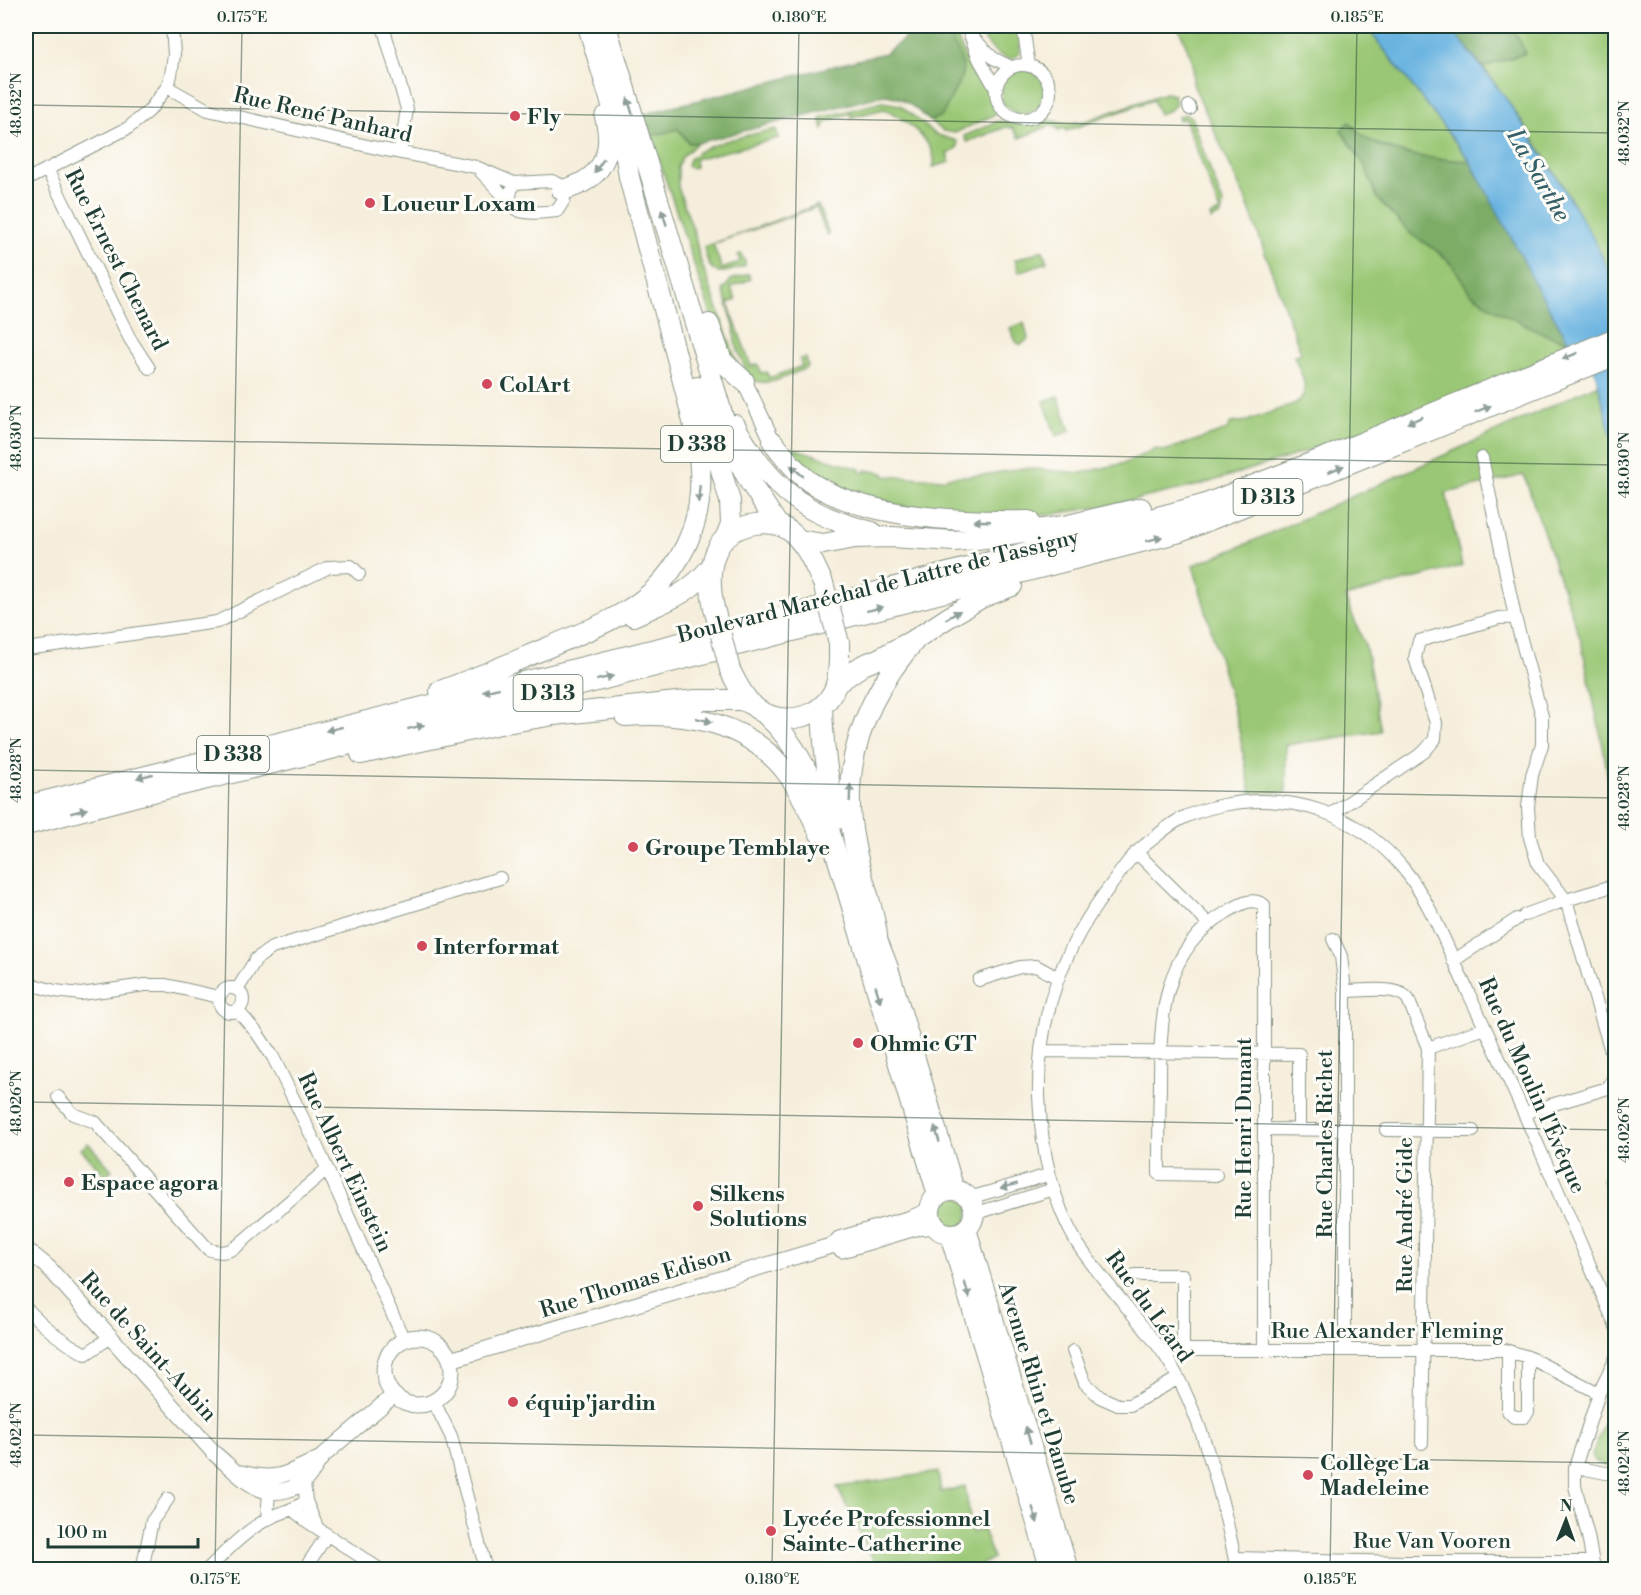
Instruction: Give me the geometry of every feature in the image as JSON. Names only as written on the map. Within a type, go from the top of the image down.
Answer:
[{"type":"main road","name":"D 338","points":[[588,26],[625,151],[635,175],[724,480],[731,511],[730,527],[725,539]]},
{"type":"main road","name":"D 338","points":[[606,26],[733,450],[761,501],[778,525]]},
{"type":"main road","points":[[562,190],[584,183],[600,167],[607,154],[609,131],[594,69],[595,49]]},
{"type":"main road","name":"D 338","points":[[26,806],[391,715],[410,701],[458,685],[608,621],[652,592],[684,551],[692,531],[700,491],[699,457],[690,412],[629,177],[625,151]]},
{"type":"main road","name":"D 313","points":[[680,272],[696,289],[722,361],[744,381]]},
{"type":"main road","name":"D 313","points":[[696,325],[705,329],[739,435],[781,489],[803,505],[826,517],[852,527],[892,537]]},
{"type":"main road","name":"Boulevard Maréchal de Lattre de Tassigny","points":[[132,796],[319,752],[1180,532],[1529,382],[1616,338]]},
{"type":"main road","name":"Boulevard Maréchal de Lattre de Tassigny","points":[[391,715],[783,617],[1203,505],[1529,382],[1616,355]]},
{"type":"main road","name":"D 313","points":[[773,442],[791,465],[810,482],[832,493],[880,509],[981,522],[1040,520],[1103,511],[1124,513]]},
{"type":"main road","name":"D 313","points":[[799,540],[823,544],[855,538],[892,537],[954,541],[1064,526],[1124,513],[1334,454]]},
{"type":"main road","points":[[759,710],[796,718],[807,716],[822,706],[832,693],[838,671],[838,643],[823,583],[807,549],[790,531],[778,525],[766,523],[748,525],[732,532],[715,553],[709,579],[714,608],[730,670],[739,687],[759,710],[775,723],[813,783],[849,897],[869,936]]},
{"type":"main road","points":[[836,684],[864,665],[917,638],[981,598],[1027,581],[1091,564],[1097,555]]},
{"type":"main road","points":[[528,656],[597,633],[675,597],[694,586],[711,567]]},
{"type":"main road","points":[[869,936],[874,911],[853,840],[850,804],[851,772],[861,730],[872,702],[889,674],[917,638]]},
{"type":"main road","name":"D 338","points":[[26,825],[132,796],[176,794],[500,724],[554,715],[696,700],[741,700],[759,710]]},
{"type":"main road","points":[[822,706],[824,745],[833,801],[868,917],[869,936]]},
{"type":"main road","name":"D 338","points":[[500,724],[514,727],[666,715],[689,717],[730,729],[764,750],[790,776],[804,799],[849,897]]},
{"type":"main road","name":"Avenue Rhin et Danube","points":[[869,936],[952,1212],[1051,1569]]},
{"type":"main road","name":"Avenue Rhin et Danube","points":[[952,1212],[1068,1569]]},
{"type":"street","points":[[26,180],[128,128],[149,111],[167,87],[174,55],[172,26]]},
{"type":"street","points":[[383,26],[407,108],[400,153]]},
{"type":"street","points":[[1023,26],[1029,66]]},
{"type":"street","points":[[968,30],[993,58],[1011,67],[1029,66],[1042,73],[1049,85],[1048,101],[1037,115],[1022,119],[1008,114],[998,103],[996,89],[979,59],[968,30]]},
{"type":"street","points":[[996,89],[999,79],[1011,67]]},
{"type":"street","name":"Rue René Panhard","points":[[167,87],[208,110],[400,153],[476,167],[514,183]]},
{"type":"street","points":[[476,167],[504,196],[510,199]]},
{"type":"street","name":"Rue Ernest Chenard","points":[[47,169],[130,339],[149,368]]},
{"type":"street","points":[[552,180],[559,184],[562,190],[564,200],[556,210],[524,213],[512,205],[509,194],[514,183],[552,180]]},
{"type":"street","name":"D 313","points":[[744,381],[773,442]]},
{"type":"street","points":[[1482,458],[1515,617],[1542,716],[1542,744],[1532,775],[1528,807],[1530,838],[1538,864],[1566,900],[1616,1068]]},
{"type":"street","points":[[26,649],[217,622],[329,567],[351,566],[359,574]]},
{"type":"street","points":[[1331,814],[1424,752],[1435,740],[1436,723],[1415,658],[1419,641],[1499,618],[1515,617]]},
{"type":"street","name":"Rue du Moulin l'Évêque","points":[[1136,852],[1178,820],[1209,808],[1241,801],[1274,800],[1302,804],[1331,814],[1379,844],[1404,869],[1422,896],[1524,1113],[1616,1327]]},
{"type":"street","points":[[1136,852],[1208,922],[1180,959],[1169,986],[1162,1016],[1159,1174],[1215,1175]]},
{"type":"street","name":"Rue du Léard","points":[[1136,852],[1080,928],[1058,978],[1041,1051],[1039,1080],[1040,1113],[1048,1175],[1077,1243],[1166,1357],[1193,1410],[1207,1449],[1236,1564]]},
{"type":"street","points":[[237,990],[256,959],[272,948],[500,878]]},
{"type":"street","points":[[1453,961],[1521,917],[1616,885]]},
{"type":"street","name":"Rue Henri Dunant","points":[[1208,922],[1252,900],[1264,905],[1263,1350]]},
{"type":"street","name":"Rue Charles Richet","points":[[1333,939],[1341,956],[1345,991],[1345,1350]]},
{"type":"street","points":[[979,980],[1020,967],[1035,966],[1058,978]]},
{"type":"street","points":[[26,983],[55,991],[81,994],[134,986],[166,985],[219,997]]},
{"type":"street","points":[[219,997],[226,989],[237,990]]},
{"type":"street","points":[[219,997],[222,1008],[230,1012],[237,1010],[242,1000],[237,990]]},
{"type":"street","points":[[1345,991],[1395,990],[1404,993],[1428,1048],[1485,1028]]},
{"type":"street","name":"Rue Albert Einstein","points":[[237,1010],[257,1033],[273,1057],[327,1169],[404,1340]]},
{"type":"street","name":"Rue André Gide","points":[[1422,1443],[1428,1048]]},
{"type":"street","points":[[1041,1051],[1299,1054],[1299,1129]]},
{"type":"street","points":[[1524,1113],[1608,1088],[1616,1073]]},
{"type":"street","points":[[58,1097],[73,1114],[94,1122],[208,1249],[214,1251],[224,1252],[236,1247],[327,1169]]},
{"type":"street","points":[[1264,1129],[1345,1130]]},
{"type":"street","points":[[1386,1130],[1473,1131]]},
{"type":"street","name":"Rue Thomas Edison","points":[[952,1212],[1048,1175]]},
{"type":"street","name":"Rue Thomas Edison","points":[[450,1360],[834,1245],[839,1239],[912,1218],[952,1212],[1054,1189]]},
{"type":"street","name":"Rue de Saint-Aubin","points":[[26,1249],[48,1267],[112,1336],[215,1454],[245,1481],[269,1492]]},
{"type":"street","points":[[1136,1275],[1183,1275],[1183,1350]]},
{"type":"street","points":[[26,1308],[58,1338],[86,1354],[112,1336]]},
{"type":"street","points":[[423,1337],[434,1340],[447,1352],[450,1360],[453,1375],[449,1386],[434,1402],[413,1405],[394,1395],[388,1387],[385,1364],[394,1347],[404,1340],[423,1337]]},
{"type":"street","name":"Rue Alexander Fleming","points":[[1166,1357],[1174,1351],[1183,1350],[1508,1351],[1528,1357],[1599,1393]]},
{"type":"street","points":[[1073,1351],[1085,1383],[1100,1396],[1118,1405],[1130,1405],[1177,1379]]},
{"type":"street","points":[[1508,1351],[1508,1411],[1514,1417],[1524,1417],[1528,1412],[1528,1357]]},
{"type":"street","points":[[1594,1565],[1575,1486],[1575,1467],[1599,1393],[1616,1358]]},
{"type":"street","points":[[269,1492],[285,1490],[304,1482],[321,1458],[394,1395]]},
{"type":"street","points":[[434,1402],[451,1436],[486,1569]]},
{"type":"street","points":[[267,1519],[269,1492],[279,1477],[321,1458]]},
{"type":"street","points":[[1575,1467],[1616,1475]]},
{"type":"street","points":[[238,1473],[258,1478],[288,1477],[304,1482]]},
{"type":"street","points":[[304,1482],[306,1501],[316,1527]]},
{"type":"street","points":[[142,1569],[152,1521],[168,1499]]},
{"type":"street","points":[[207,1569],[267,1519],[293,1510],[306,1501]]},
{"type":"street","points":[[293,1510],[327,1535],[381,1569]]},
{"type":"street","points":[[304,1569],[327,1535]]},
{"type":"street","name":"Rue Van Vooren","points":[[1236,1564],[1404,1562],[1594,1565]]},
{"type":"green space","points":[[935,26],[952,26],[974,78],[983,71],[996,114],[955,133],[943,131],[930,121],[942,115],[948,35]]},
{"type":"green space","points":[[935,26],[948,35],[963,65],[962,76],[942,116],[930,121],[904,101],[884,95],[697,143],[689,143],[678,129],[651,136],[644,114],[885,53],[904,39],[910,28]]},
{"type":"green space","points":[[976,26],[1020,26],[1020,53],[1012,59],[995,52]]},
{"type":"green space","points":[[1178,26],[1366,26],[1470,161],[1426,158],[1398,151],[1341,131],[1365,166],[1378,199],[1411,234],[1440,253],[1454,267],[1470,293],[1547,335],[1572,345],[1525,369],[1287,458],[1200,485],[1107,506],[1045,515],[941,515],[836,491],[784,449],[793,448],[860,469],[860,472],[865,473],[866,470],[884,473],[884,476],[946,479],[947,477],[984,475],[1024,468],[1081,473],[1125,463],[1156,449],[1164,451],[1227,430],[1231,423],[1247,421],[1296,403],[1301,398],[1304,393],[1304,381],[1294,356],[1301,353],[1247,203],[1193,84],[1193,62]]},
{"type":"green space","points":[[1449,26],[1511,26],[1526,53],[1483,67]]},
{"type":"green space","points":[[1511,26],[1615,26],[1615,285],[1587,228],[1555,173],[1483,67],[1526,53]]},
{"type":"green space","points":[[1023,70],[1032,71],[1039,76],[1044,83],[1044,101],[1039,108],[1032,113],[1023,114],[1014,113],[1007,108],[1002,101],[1001,92],[1002,83],[1007,76],[1014,71]]},
{"type":"green space","points":[[1165,93],[1174,95],[1176,104],[1170,110],[1159,114],[1153,100],[1066,131],[1065,128],[1058,130],[1057,126],[1052,125],[1019,138],[1013,128],[1006,127],[967,142],[964,136],[998,121],[1022,124],[1046,120],[1069,123],[1086,121]]},
{"type":"green space","points":[[882,102],[900,105],[935,134],[957,141],[958,146],[947,154],[950,162],[933,167],[934,159],[931,150],[918,132],[884,109],[851,117],[850,113],[826,122],[823,129],[820,118]]},
{"type":"green space","points":[[1185,114],[1191,117],[1223,204],[1221,215],[1211,220],[1210,216],[1220,212],[1185,119],[1179,120],[1178,117]]},
{"type":"green space","points":[[1349,122],[1366,138],[1390,149],[1416,156],[1470,161],[1533,281],[1569,342],[1547,335],[1499,312],[1470,293],[1454,267],[1440,253],[1411,234],[1378,199],[1365,166],[1341,130]]},
{"type":"green space","points":[[678,129],[689,143],[697,143],[682,157],[678,167],[678,187],[695,235],[699,256],[740,371],[726,360],[651,136]]},
{"type":"green space","points":[[776,129],[779,138],[695,159],[696,167],[687,166],[691,158],[711,146]]},
{"type":"green space","points":[[818,205],[829,234],[827,235],[816,207],[713,244],[722,269],[740,262],[738,255],[741,254],[745,266],[717,272],[709,264],[704,247]]},
{"type":"green space","points":[[1043,250],[1047,262],[1019,272],[1015,260]]},
{"type":"green space","points":[[749,274],[751,279],[731,287],[736,300],[728,303],[751,366],[758,364],[761,373],[767,372],[769,378],[802,366],[800,359],[806,358],[808,367],[769,382],[754,380],[748,376],[735,342],[734,326],[723,290],[731,280]]},
{"type":"green space","points":[[1024,323],[1028,339],[1021,345],[1016,342],[1010,328]]},
{"type":"green space","points":[[1598,384],[1616,451],[1615,819],[1581,641],[1524,475],[1446,493],[1462,566],[1345,597],[1366,648],[1381,731],[1286,745],[1286,792],[1251,793],[1237,721],[1193,565],[1235,549]]},
{"type":"green space","points":[[1058,396],[1070,431],[1056,436],[1044,401]]},
{"type":"green space","points":[[88,1143],[112,1170],[105,1175],[81,1149]]},
{"type":"green space","points":[[1615,1173],[1615,1211],[1602,1179]]},
{"type":"green space","points":[[952,1195],[964,1200],[969,1212],[964,1224],[952,1229],[940,1224],[935,1212],[940,1200]]},
{"type":"green space","points":[[1615,1396],[1615,1468],[1598,1463],[1592,1454]]},
{"type":"green space","points":[[938,1472],[941,1492],[965,1486],[972,1533],[983,1529],[993,1558],[974,1569],[878,1569],[837,1487]]},
{"type":"water","name":"La Sarthe","points":[[1366,26],[1449,26],[1505,97],[1595,241],[1615,285],[1615,451],[1594,367],[1569,342],[1533,281],[1470,161]]},
{"type":"place","name":"Fly","points":[[515,116]]},
{"type":"place","name":"Loueur Loxam","points":[[370,203]]},
{"type":"place","name":"ColArt","points":[[487,384]]},
{"type":"place","name":"Groupe Temblaye","points":[[633,847]]},
{"type":"place","name":"Interformat","points":[[422,946]]},
{"type":"place","name":"Ohmic GT","points":[[858,1043]]},
{"type":"place","name":"Espace agora","points":[[69,1182]]},
{"type":"place","name":"Silkens Solutions","points":[[698,1206]]},
{"type":"place","name":"équip'jardin","points":[[513,1402]]},
{"type":"place","name":"Collège La Madeleine","points":[[1308,1475]]},
{"type":"place","name":"Lycée Professionnel Sainte-Catherine","points":[[771,1531]]}]
